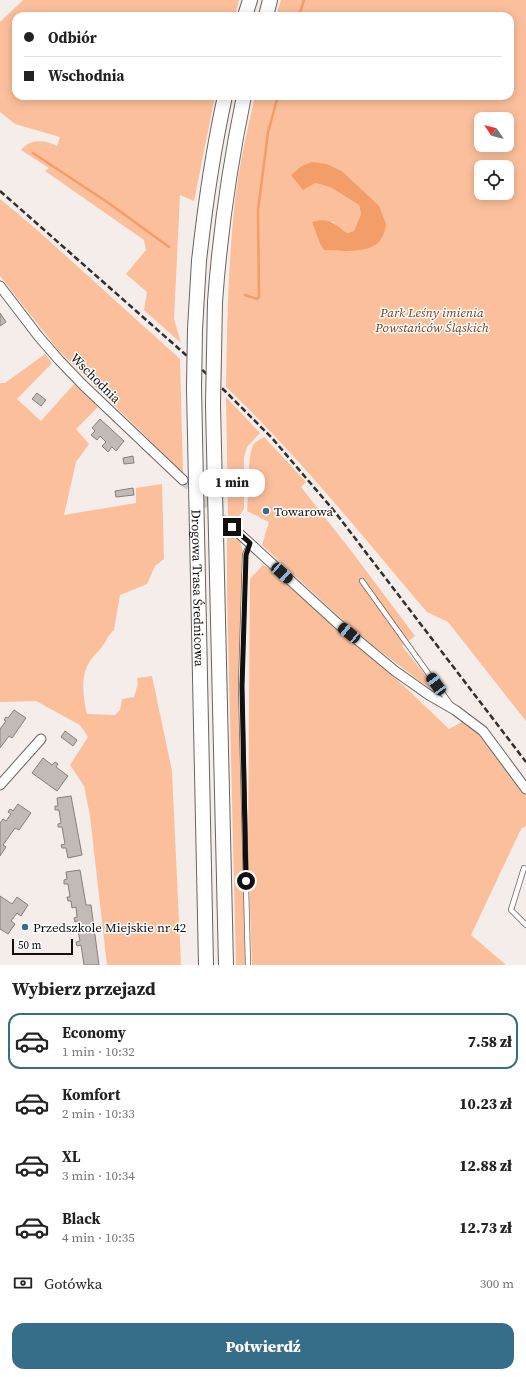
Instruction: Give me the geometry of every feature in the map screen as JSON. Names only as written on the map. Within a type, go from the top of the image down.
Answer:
[{"type":"main road","points":[[247,12],[250,0]]},
{"type":"main road","points":[[267,12],[270,0]]},
{"type":"main road","name":"Drogowa Trasa Średnicowa","points":[[206,965],[194,388],[195,329],[199,261],[206,201],[224,100]]},
{"type":"main road","name":"Drogowa Trasa Średnicowa","points":[[226,965],[214,405],[215,302],[224,204],[232,152],[243,100]]},
{"type":"street","name":"Wschodnia","points":[[0,286],[39,337],[64,365],[183,480]]},
{"type":"street","points":[[232,527],[337,623],[395,671],[429,695],[455,710],[482,731],[526,790]]},
{"type":"street","points":[[0,785],[41,739]]},
{"type":"lane","points":[[248,965],[242,686],[246,555],[250,543]]},
{"type":"lane","points":[[362,582],[455,710]]},
{"type":"lane","points":[[524,868],[511,910],[526,925]]},
{"type":"green space","points":[[23,0],[239,0],[236,12],[12,12],[12,100],[214,100],[194,201],[180,195],[174,319],[181,343],[144,310],[147,292],[126,274],[146,250],[144,240],[45,171],[49,168],[21,150],[29,143],[38,141],[48,142],[57,146],[60,137],[15,124],[0,112],[0,22]]},
{"type":"green space","name":"Park Leśny imienia Powstańców Śląskich","points":[[281,0],[526,0],[526,721],[448,622],[427,612],[305,468],[226,387],[228,294],[235,201],[254,100],[514,100],[514,12],[277,12]],"holes":[[[327,164],[342,171],[379,207],[347,251],[324,250],[320,244],[312,222],[333,222],[347,233],[354,231],[361,214],[359,205],[330,187],[315,183]]]},
{"type":"green space","points":[[0,199],[36,229],[180,359],[183,473],[58,350],[0,276]]},
{"type":"green space","points":[[45,354],[52,363],[17,399],[41,421],[74,384],[98,407],[76,429],[89,444],[76,462],[64,515],[136,503],[136,488],[162,484],[164,559],[155,566],[147,584],[120,595],[114,630],[89,663],[84,677],[83,692],[87,714],[115,715],[120,710],[122,699],[134,697],[138,684],[137,678],[152,676],[172,771],[181,965],[107,965],[90,816],[84,786],[70,765],[88,737],[80,725],[36,701],[0,702],[0,383],[5,383]]},
{"type":"green space","points":[[226,397],[260,433],[247,447],[244,457],[244,508],[239,516],[231,518],[228,516]]},
{"type":"green space","points":[[264,437],[306,482],[301,487],[415,636],[402,646],[434,686],[429,688],[371,644],[337,615],[262,545],[269,522],[247,511],[250,456],[255,443]]},
{"type":"green space","points":[[229,529],[240,541],[243,552],[240,654],[245,965],[236,965],[227,595],[227,539]]},
{"type":"green space","points":[[263,565],[272,570],[404,686],[449,729],[464,721],[481,735],[526,796],[526,826],[521,829],[471,935],[506,965],[252,965],[248,845],[250,579]]},
{"type":"shaded area","points":[[312,162],[327,164],[342,171],[379,206],[386,224],[383,236],[377,244],[371,247],[355,250],[324,250],[320,244],[312,222],[323,220],[331,222],[347,233],[354,231],[361,214],[359,205],[330,187],[315,183],[303,190],[291,175],[302,166]]},
{"type":"building","points":[[0,313],[6,322],[0,326]]},
{"type":"building","points":[[37,393],[46,400],[41,406],[32,399]]},
{"type":"building","points":[[100,419],[124,441],[116,451],[112,447],[108,452],[102,446],[106,442],[100,436],[97,440],[91,435],[95,431],[92,428]]},
{"type":"building","points":[[133,456],[134,463],[124,464],[123,458]]},
{"type":"building","points":[[133,488],[134,495],[116,497],[115,491]]},
{"type":"building","name":"Towarowa","points":[[265,508],[269,512],[267,514],[263,511]]},
{"type":"building","points":[[14,710],[26,718],[12,738],[9,736],[0,748],[0,729],[6,721],[4,720],[6,717],[8,718]]},
{"type":"building","points":[[65,731],[77,740],[73,746],[61,737]]},
{"type":"building","points":[[43,758],[52,765],[55,762],[58,764],[56,767],[68,776],[57,791],[32,773]]},
{"type":"building","points":[[71,796],[82,855],[68,858],[66,848],[62,848],[61,845],[65,844],[62,827],[58,827],[58,824],[61,823],[59,810],[55,810],[55,806],[58,806],[57,798]]},
{"type":"building","points":[[18,804],[31,813],[19,830],[15,828],[3,845],[6,847],[0,856],[0,823],[3,819],[6,821],[11,814],[8,812],[10,809],[13,811]]},
{"type":"building","points":[[80,870],[86,905],[91,905],[99,965],[84,965],[81,945],[77,946],[76,942],[80,941],[78,931],[80,931],[78,921],[75,922],[74,918],[77,917],[76,907],[72,908],[71,901],[68,901],[67,897],[70,897],[68,884],[64,884],[64,880],[67,879],[66,872]]},
{"type":"building","points":[[0,896],[12,904],[17,897],[28,905],[21,916],[17,913],[11,921],[15,924],[8,934],[0,929]]},
{"type":"waterway","points":[[300,12],[304,0]]},
{"type":"waterway","points":[[245,295],[257,299],[259,297],[258,210],[268,132],[277,100]]},
{"type":"waterway","points":[[33,153],[110,204],[169,247]]},
{"type":"tunnel","points":[[183,480],[232,527]]},
{"type":"railway","points":[[0,191],[186,355],[272,438],[335,512],[526,762]]},
{"type":"place","name":"Towarowa","points":[[266,511]]},
{"type":"place","name":"Przedszkole Miejskie nr 42","points":[[25,927]]},
{"type":"route","points":[[232,527],[250,543],[247,548],[246,555],[242,686],[246,881]]}]
